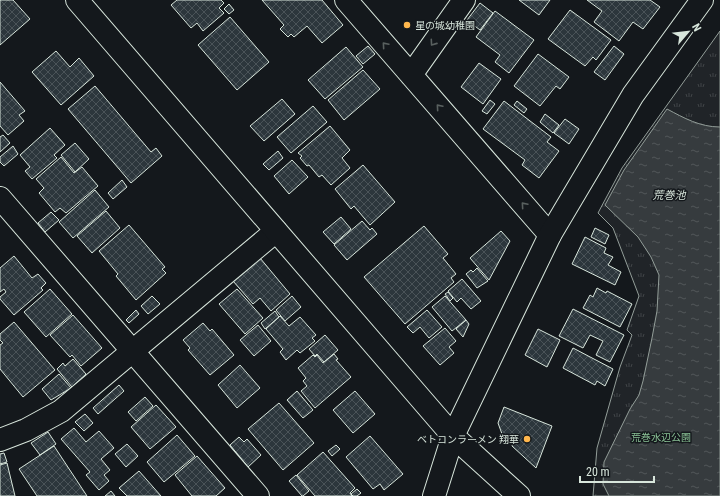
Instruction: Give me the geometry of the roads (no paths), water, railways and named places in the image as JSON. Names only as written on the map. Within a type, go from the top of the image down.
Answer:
[{"type":"street","points":[[77,0],[453,436],[519,496]]},
{"type":"street","points":[[346,0],[550,235]]},
{"type":"street","points":[[411,75],[464,0]]},
{"type":"street","points":[[434,496],[453,436],[550,235],[633,96],[702,0]]},
{"type":"street","points":[[0,198],[133,351],[250,493]]},
{"type":"street","points":[[0,440],[26,430],[61,411],[276,231]]},
{"type":"water","name":"荒巻池","points":[[667,109],[699,124],[720,127],[720,496],[609,496],[603,484],[604,462],[630,409],[639,395],[657,311],[659,275],[651,257],[638,237],[605,205],[624,170]]},
{"type":"place","name":"星の城幼稚園","points":[[407,25]]},
{"type":"place","name":"ベトコンラーメン 翔華","points":[[527,439]]},
{"type":"park label","name":"荒巻水辺公園","points":[[661,437]]}]
